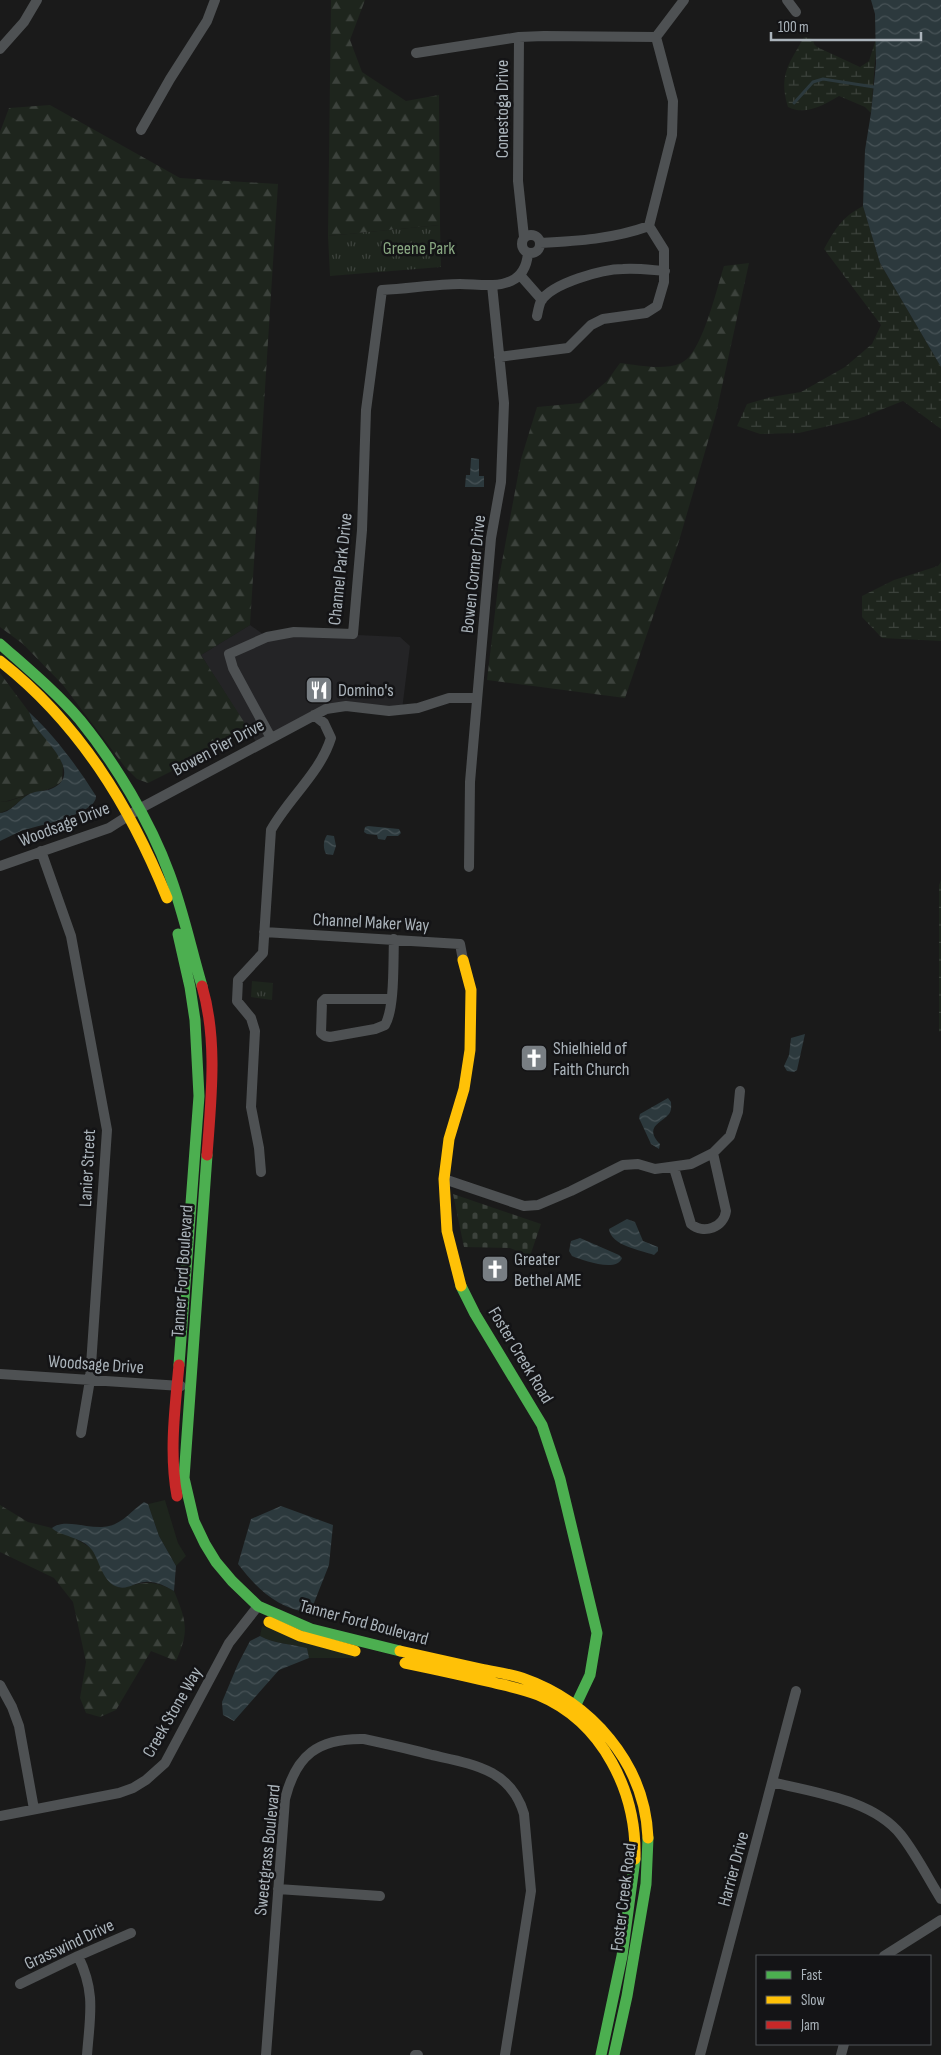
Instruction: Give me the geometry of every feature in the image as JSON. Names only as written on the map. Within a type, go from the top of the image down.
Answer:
[{"type":"street","points":[[0,49],[24,22],[37,0]]},
{"type":"street","points":[[141,130],[170,79],[207,22],[215,0]]},
{"type":"street","points":[[499,357],[568,348],[591,325],[603,319],[646,313],[657,306],[666,271],[664,250],[649,226],[672,135],[673,101],[656,37],[684,0]]},
{"type":"street","points":[[787,0],[796,12]]},
{"type":"street","name":"Conestoga Drive","points":[[518,37],[518,181],[524,237]]},
{"type":"street","name":"Conestoga Drive","points":[[416,53],[518,37],[656,37]]},
{"type":"street","points":[[540,243],[617,236],[649,226]]},
{"type":"street","points":[[533,234],[540,243],[536,251],[528,253],[524,251],[521,245],[524,237],[533,234]]},
{"type":"street","points":[[492,285],[510,282],[520,275],[525,268],[528,253]]},
{"type":"street","points":[[537,316],[542,300],[557,288],[572,280],[604,271],[622,269],[666,271]]},
{"type":"street","points":[[520,275],[542,300]]},
{"type":"street","name":"Channel Park Drive","points":[[271,738],[233,668],[229,654],[267,637],[294,632],[353,634],[362,530],[366,410],[382,290],[459,284],[492,285]]},
{"type":"street","name":"Bowen Corner Drive","points":[[469,867],[470,782],[491,538],[501,482],[504,403],[492,285]]},
{"type":"street","name":"Tanner Ford Boulevard","points":[[0,644],[40,679],[79,720],[113,764],[134,812],[170,907],[190,987],[196,1020],[199,1096],[186,1284],[173,1431],[174,1480],[182,1514],[195,1546],[215,1575],[254,1609],[294,1634],[323,1644],[526,1690],[574,1710]]},
{"type":"street","name":"Tanner Ford Boulevard","points":[[0,661],[42,700],[78,741],[134,812],[169,873],[205,995],[211,1042],[210,1134],[184,1478],[194,1521],[216,1562],[254,1609]]},
{"type":"street","name":"Bowen Pier Drive","points":[[134,812],[326,709],[346,706],[389,711],[418,708],[449,698],[477,698]]},
{"type":"street","points":[[261,1172],[252,1107],[255,1031],[251,1018],[237,1001],[238,980],[263,953],[271,830],[280,814],[326,753],[331,738],[324,723],[314,715]]},
{"type":"street","name":"Woodsage Drive","points":[[0,866],[109,828],[134,812]]},
{"type":"street","name":"Lanier Street","points":[[41,851],[71,936],[107,1130],[90,1380],[81,1433]]},
{"type":"street","name":"Channel Maker Way","points":[[264,932],[394,940],[462,939],[463,960]]},
{"type":"street","points":[[391,999],[325,999],[322,1002],[321,1033],[330,1037],[376,1029],[385,1025],[389,1018],[391,999],[394,940]]},
{"type":"street","name":"Foster Creek Road","points":[[463,960],[471,990],[470,1050],[464,1089],[449,1139],[444,1179],[447,1232],[458,1280],[475,1314],[542,1425],[560,1479],[597,1633],[596,1652],[591,1677],[574,1710]]},
{"type":"street","points":[[444,1179],[524,1206],[538,1205],[623,1165],[638,1164],[655,1168],[674,1168],[691,1164],[713,1153],[730,1136],[738,1112],[740,1091]]},
{"type":"street","points":[[674,1168],[691,1224],[695,1228],[702,1229],[716,1226],[726,1217],[726,1210],[713,1153]]},
{"type":"street","name":"Woodsage Drive","points":[[0,1374],[191,1387]]},
{"type":"street","name":"Creek Stone Way","points":[[0,1816],[119,1792],[133,1788],[157,1772],[173,1750],[229,1643],[254,1609]]},
{"type":"street","points":[[0,1685],[19,1726],[34,1809]]},
{"type":"street","name":"Harrier Drive","points":[[700,2055],[796,1691]]},
{"type":"street","name":"Foster Creek Road","points":[[574,1710],[610,1756],[624,1784],[633,1813],[636,1838],[625,1935],[615,1993],[601,2055]]},
{"type":"street","name":"Foster Creek Road","points":[[574,1710],[606,1733],[624,1757],[636,1781],[644,1807],[648,1835],[645,1885],[628,1992],[614,2055]]},
{"type":"street","name":"Sweetgrass Boulevard","points":[[266,2055],[285,1799],[290,1779],[301,1761],[316,1749],[330,1742],[346,1739],[364,1739],[476,1764],[503,1780],[521,1803],[524,1814],[531,1891],[505,2055]]},
{"type":"street","points":[[772,1782],[856,1804],[874,1812],[887,1821],[901,1835],[941,1899]]},
{"type":"street","points":[[278,1889],[380,1896]]},
{"type":"street","points":[[886,1955],[941,1920]]},
{"type":"street","name":"Grasswind Drive","points":[[20,1984],[131,1933]]},
{"type":"street","points":[[78,1956],[87,1975],[91,1996],[87,2055]]},
{"type":"shaded area","points":[[250,625],[267,637],[294,632],[400,637],[410,646],[402,710],[346,706],[258,745],[201,655]]},
{"type":"green space","points":[[331,0],[365,0],[350,40],[362,72],[406,101],[439,95],[440,225],[328,236]]},
{"type":"green space","points":[[877,36],[871,113],[865,107],[839,96],[821,106],[808,110],[788,107],[785,96],[785,78],[790,63],[804,37],[813,39],[817,47],[860,67],[869,61]]},
{"type":"green space","points":[[50,105],[180,178],[278,184],[250,625],[201,655],[246,725],[238,738],[148,783],[137,779],[125,767],[63,685],[23,644],[0,627],[0,132],[9,108]]},
{"type":"green space","points":[[863,206],[880,263],[941,367],[941,429],[903,401],[858,419],[799,433],[760,434],[737,426],[747,404],[771,397],[801,392],[845,367],[872,344],[881,325],[824,249],[840,224],[849,215]]},
{"type":"green space","name":"Greene Park","points":[[440,225],[441,267],[330,276],[328,236]]},
{"type":"green space","points":[[749,263],[716,414],[679,541],[625,698],[487,680],[499,578],[521,459],[537,407],[581,403],[607,381],[620,363],[666,367],[681,363],[689,357],[702,334],[724,266]]},
{"type":"green space","points":[[941,562],[941,641],[882,638],[862,617],[862,596],[894,580],[938,566]]},
{"type":"green space","points":[[0,673],[59,756],[63,766],[62,781],[55,786],[0,802]]},
{"type":"green space","points":[[27,795],[10,809],[0,813],[0,802]]},
{"type":"green space","points":[[941,880],[941,1031],[939,1032],[939,885]]},
{"type":"green space","points":[[252,981],[273,983],[272,1000],[251,997]]},
{"type":"green space","points":[[453,1194],[541,1224],[530,1256],[510,1248],[464,1247]]},
{"type":"green space","points":[[165,1500],[178,1543],[186,1556],[176,1566],[159,1536],[148,1504]]},
{"type":"green space","points":[[0,1505],[28,1522],[68,1534],[92,1549],[108,1580],[120,1588],[154,1583],[174,1591],[185,1626],[183,1641],[176,1661],[151,1651],[116,1710],[100,1717],[86,1713],[80,1698],[86,1662],[73,1602],[54,1578],[0,1552]]},
{"type":"green space","points":[[262,1626],[358,1658],[309,1658],[307,1648],[277,1642],[260,1636]]},
{"type":"water","points":[[871,0],[941,0],[941,367],[880,263],[863,206],[865,150],[876,64],[875,14]]},
{"type":"water","points":[[471,458],[479,459],[479,476],[484,476],[484,487],[465,487],[466,475],[470,475]]},
{"type":"water","points":[[29,712],[65,752],[96,796],[94,802],[77,814],[21,831],[0,841],[0,813],[9,810],[28,795],[55,787],[62,780],[64,772],[58,755],[33,723]]},
{"type":"water","points":[[365,827],[399,829],[401,833],[398,836],[387,836],[385,840],[378,839],[377,835],[364,832]]},
{"type":"water","points":[[327,835],[334,836],[336,846],[333,855],[326,854],[325,852],[324,842]]},
{"type":"water","points":[[805,1034],[797,1070],[794,1072],[787,1071],[784,1066],[789,1055],[791,1038]]},
{"type":"water","points":[[668,1098],[671,1102],[670,1112],[653,1130],[655,1138],[660,1144],[659,1149],[651,1144],[639,1118],[640,1114]]},
{"type":"water","points":[[627,1219],[635,1222],[643,1241],[658,1247],[658,1251],[654,1255],[621,1243],[611,1235],[609,1229]]},
{"type":"water","points":[[580,1238],[622,1258],[613,1265],[607,1265],[572,1256],[569,1251],[571,1241]]},
{"type":"water","points":[[144,1502],[148,1504],[159,1536],[176,1566],[174,1591],[152,1582],[142,1582],[121,1588],[113,1585],[105,1577],[95,1555],[88,1546],[52,1528],[64,1524],[94,1527],[109,1526],[123,1519]]},
{"type":"water","points":[[281,1506],[333,1525],[329,1565],[310,1613],[288,1607],[269,1596],[253,1582],[238,1564],[251,1519]]},
{"type":"water","points":[[260,1636],[277,1642],[307,1648],[309,1658],[279,1670],[234,1721],[223,1715],[222,1702],[250,1641]]},
{"type":"waterway","points":[[794,103],[813,82],[823,79],[874,87]]},
{"type":"traffic: fast","points":[[0,644],[71,710],[119,774],[142,813],[169,873],[183,915],[202,986]]},
{"type":"traffic: fast","points":[[178,934],[195,1020],[199,1096],[179,1365]]},
{"type":"traffic: fast","points":[[207,1155],[184,1478],[194,1521],[216,1562],[232,1581],[258,1606],[311,1629],[400,1651]]},
{"type":"traffic: fast","points":[[461,1286],[475,1314],[542,1425],[560,1479],[597,1633],[590,1675],[572,1713]]},
{"type":"traffic: fast","points":[[614,2055],[627,1996],[646,1884],[648,1838]]},
{"type":"traffic: fast","points":[[601,2055],[622,1956],[635,1859]]},
{"type":"traffic: slow","points":[[0,661],[54,711],[99,768],[119,799],[136,831],[167,898]]},
{"type":"traffic: slow","points":[[461,1286],[447,1231],[444,1179],[449,1139],[464,1089],[470,1050],[471,990],[463,960]]},
{"type":"traffic: slow","points":[[269,1622],[300,1636],[355,1651]]},
{"type":"traffic: slow","points":[[400,1651],[522,1678],[547,1689],[570,1703],[591,1719],[610,1739],[625,1761],[637,1785],[645,1811],[648,1838]]},
{"type":"traffic: slow","points":[[405,1663],[480,1679],[538,1695],[561,1707],[581,1723],[598,1741],[612,1762],[622,1785],[630,1809],[635,1859]]},
{"type":"traffic: jam","points":[[202,986],[207,1007],[212,1049],[207,1155]]},
{"type":"traffic: jam","points":[[177,1496],[173,1447],[179,1365]]},
{"type":"place","name":"Domino's","points":[[319,690]]},
{"type":"place","name":"Shielhield of Faith Church","points":[[534,1058]]},
{"type":"place","name":"Greater Bethel AME","points":[[495,1269]]}]
